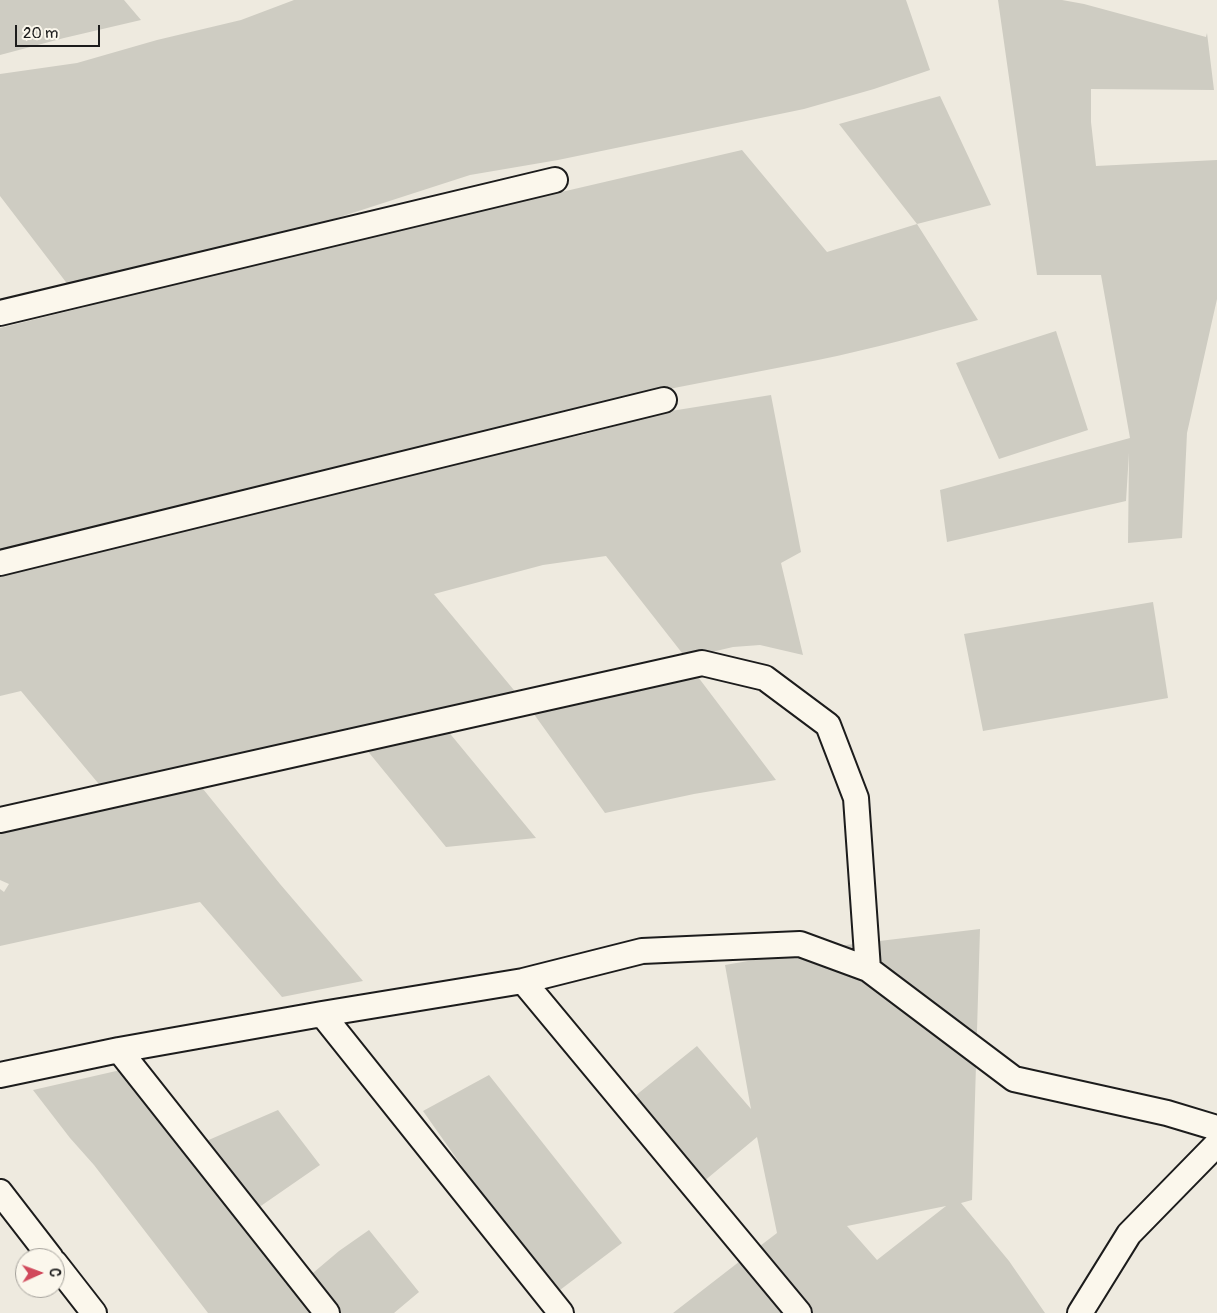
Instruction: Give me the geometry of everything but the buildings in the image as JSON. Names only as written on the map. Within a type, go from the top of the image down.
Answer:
[{"type":"street","points":[[0,313],[555,180]]},
{"type":"street","points":[[0,562],[664,400]]},
{"type":"street","points":[[0,820],[702,663],[765,678],[828,726],[856,798],[868,969]]},
{"type":"street","points":[[0,1075],[119,1050],[523,981],[642,951],[800,944],[868,969],[1014,1079],[1167,1113],[1217,1128]]},
{"type":"street","points":[[523,981],[799,1313]]},
{"type":"street","points":[[322,1014],[561,1313]]},
{"type":"street","points":[[119,1050],[327,1313]]},
{"type":"street","points":[[1080,1313],[1128,1234],[1217,1144]]},
{"type":"street","points":[[0,1192],[43,1248]]},
{"type":"street","points":[[65,1276],[94,1313]]},
{"type":"shaded area","points":[[0,0],[124,0],[141,20],[0,55]]},
{"type":"shaded area","points":[[294,0],[906,0],[930,70],[874,89],[804,109],[558,160],[470,175],[309,227],[72,290],[0,196],[0,74],[77,63],[157,40],[241,20]]},
{"type":"shaded area","points":[[998,0],[1062,0],[1084,4],[1206,37],[1207,33],[1214,90],[1091,89],[1091,122],[1096,166],[1217,160],[1217,299],[1187,433],[1182,538],[1128,543],[1129,453],[1126,501],[947,542],[940,490],[1130,438],[1101,275],[1037,275]]},
{"type":"shaded area","points":[[940,96],[991,205],[917,224],[839,124]]},
{"type":"shaded area","points":[[742,150],[827,252],[917,224],[978,320],[838,356],[638,395],[0,556],[0,328],[85,307],[96,301],[246,263],[325,247]]},
{"type":"shaded area","points":[[1056,331],[1088,430],[999,459],[956,363]]},
{"type":"shaded area","points":[[771,395],[801,552],[781,563],[803,655],[760,645],[733,647],[686,658],[606,556],[543,565],[434,594],[518,695],[103,789],[21,691],[0,696],[0,576],[497,452],[582,435],[671,411]]},
{"type":"shaded area","points":[[1153,602],[1168,698],[983,731],[964,634]]},
{"type":"shaded area","points":[[695,673],[776,780],[694,794],[605,813],[531,710]]},
{"type":"shaded area","points":[[447,730],[536,838],[446,847],[366,749]]},
{"type":"shaded area","points":[[199,784],[280,884],[363,981],[282,997],[200,902],[0,946],[0,889],[4,892],[9,884],[0,880],[0,831]]},
{"type":"shaded area","points":[[980,929],[972,1200],[961,1203],[1009,1261],[1045,1313],[811,1313],[756,1249],[777,1233],[757,1137],[703,1182],[635,1096],[697,1046],[751,1109],[725,965],[829,947]],"holes":[[[946,1206],[877,1260],[847,1226]]]},
{"type":"shaded area","points":[[125,1069],[315,1313],[208,1313],[94,1165],[70,1138],[33,1090]]},
{"type":"shaded area","points":[[489,1075],[622,1243],[556,1293],[502,1223],[423,1111]]},
{"type":"shaded area","points":[[278,1110],[320,1165],[255,1210],[204,1142]]},
{"type":"shaded area","points":[[369,1230],[419,1292],[394,1313],[335,1313],[307,1278],[339,1251]]},
{"type":"shaded area","points":[[744,1258],[790,1313],[673,1313]]}]
